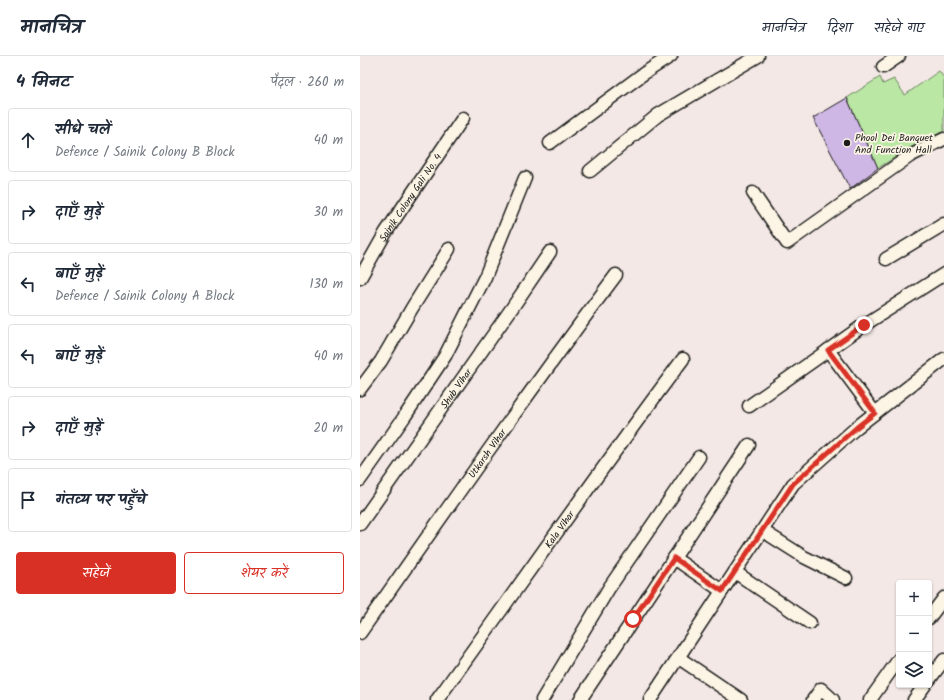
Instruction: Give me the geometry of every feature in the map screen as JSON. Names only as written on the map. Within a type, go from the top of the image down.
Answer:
[{"type":"street","points":[[550,143],[643,74],[671,56]]},
{"type":"street","points":[[590,171],[658,115],[758,56]]},
{"type":"street","points":[[883,67],[899,56]]},
{"type":"street","name":"Sainik Colony Gali No. 4","points":[[360,278],[386,232],[463,118]]},
{"type":"street","points":[[753,194],[786,243],[910,156],[944,139]]},
{"type":"street","points":[[360,480],[445,356],[485,277],[525,178]]},
{"type":"street","points":[[886,259],[944,224]]},
{"type":"street","points":[[360,389],[381,362],[412,308],[449,249]]},
{"type":"street","name":"Shub Vihar","points":[[360,524],[550,252]]},
{"type":"street","points":[[749,406],[864,325],[944,274]]},
{"type":"street","name":"Utkarsh Vihar","points":[[360,633],[546,368],[616,275]]},
{"type":"street","points":[[828,350],[875,413]]},
{"type":"street","name":"Kala Vihar","points":[[437,700],[516,591],[609,458],[683,359]]},
{"type":"street","points":[[650,700],[793,484],[857,427],[944,359]]},
{"type":"street","points":[[580,700],[749,445]]},
{"type":"street","points":[[542,700],[609,588],[699,457]]},
{"type":"street","points":[[763,531],[804,557],[846,578]]},
{"type":"street","points":[[674,558],[722,591]]},
{"type":"street","points":[[735,572],[810,623]]},
{"type":"street","points":[[930,616],[944,598]]},
{"type":"street","points":[[679,658],[741,700]]},
{"type":"street","points":[[932,676],[944,660]]},
{"type":"street","points":[[870,700],[896,664]]},
{"type":"street","points":[[914,700],[923,688]]},
{"type":"street","points":[[813,700],[821,690],[833,700]]},
{"type":"green space","points":[[939,71],[944,78],[944,131],[910,148],[878,168],[847,98],[880,77],[883,84],[894,79],[905,95]]},
{"type":"building","name":"Phool Dei Banquet And Function Hall","points":[[847,98],[878,168],[850,189],[813,118]]},
{"type":"place","name":"Phool Dei Banquet And Function Hall","points":[[847,143]]},
{"type":"route","points":[[633,619],[674,558],[722,591],[793,484],[875,413],[828,350],[864,325]]}]
